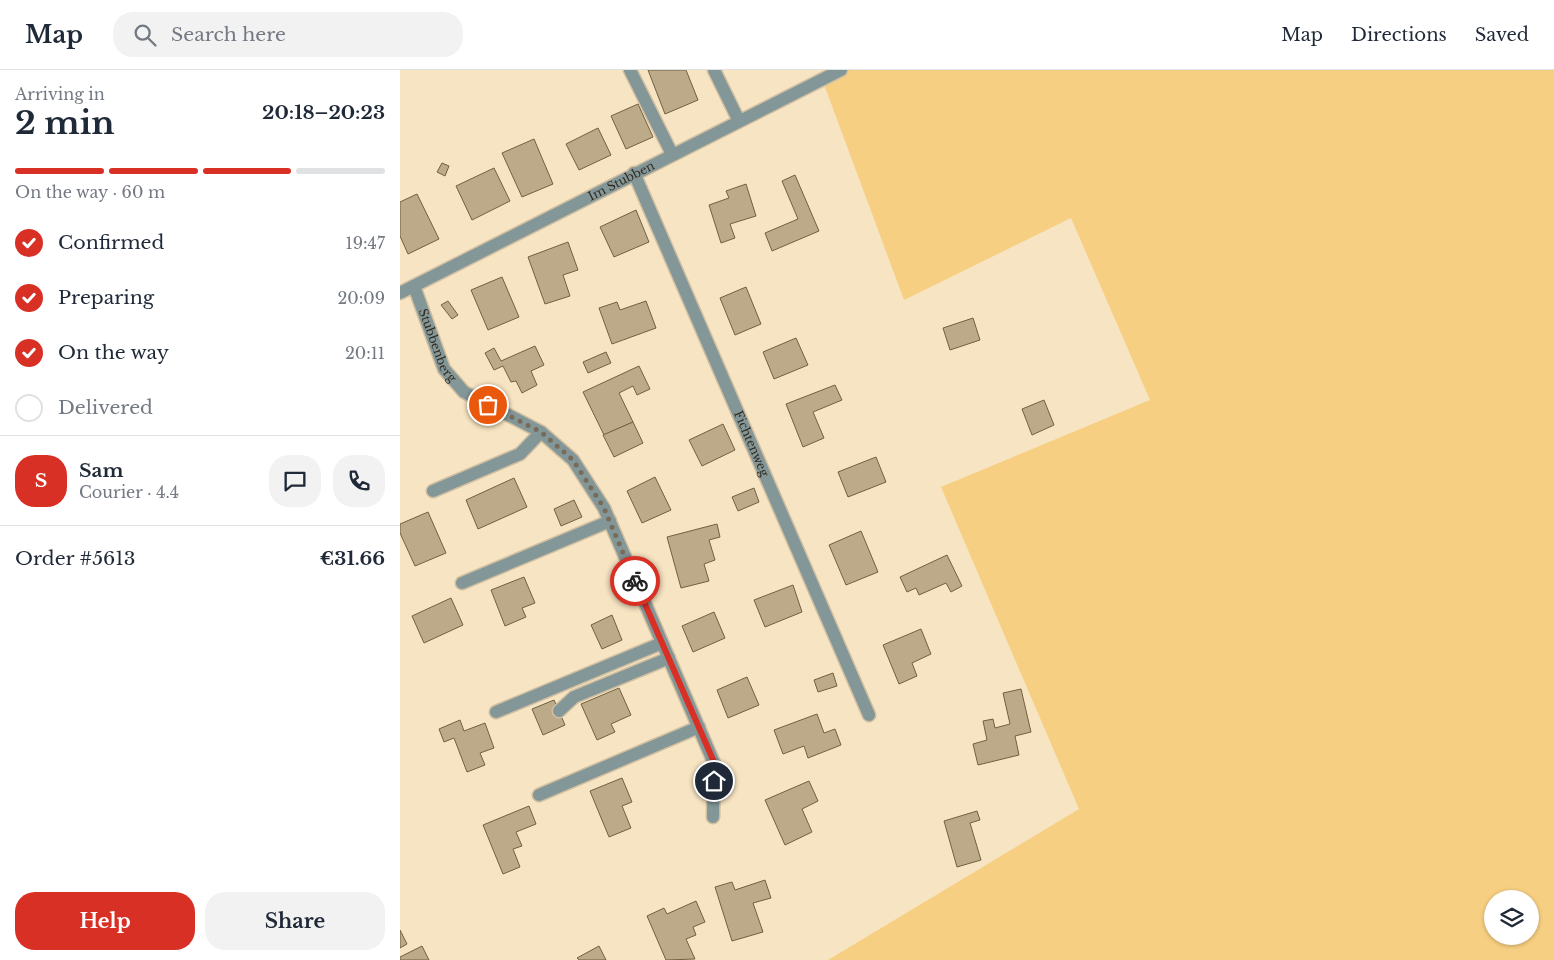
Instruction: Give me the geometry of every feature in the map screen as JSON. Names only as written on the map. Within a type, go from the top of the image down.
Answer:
[{"type":"street","points":[[630,70],[672,154]]},
{"type":"street","points":[[714,70],[738,121]]},
{"type":"street","name":"Im Stubben","points":[[400,292],[841,70]]},
{"type":"street","name":"Fichtenweg","points":[[634,173],[869,715]]},
{"type":"street","name":"Stubbenberg","points":[[414,286],[444,369],[464,392],[541,432],[573,460],[610,521],[714,762],[714,817]]},
{"type":"street","points":[[434,491],[520,454],[541,432]]},
{"type":"street","points":[[462,583],[610,521]]},
{"type":"street","points":[[496,712],[662,643]]},
{"type":"street","points":[[559,711],[574,697],[669,658]]},
{"type":"street","points":[[539,795],[699,726]]},
{"type":"shaded area","points":[[844,70],[1554,70],[1554,960],[828,960],[1079,809],[941,487],[1150,400],[1071,218],[904,300],[822,79]]},
{"type":"building","points":[[648,70],[686,70],[698,100],[665,114]]},
{"type":"building","points":[[638,104],[653,137],[626,149],[611,116]]},
{"type":"building","points":[[598,128],[611,155],[579,170],[566,144]]},
{"type":"building","points":[[534,139],[553,184],[522,197],[502,153]]},
{"type":"building","points":[[442,163],[449,166],[445,176],[437,172]]},
{"type":"building","points":[[494,168],[510,201],[472,220],[456,186]]},
{"type":"building","points":[[795,175],[819,231],[772,251],[765,233],[798,219],[782,181]]},
{"type":"building","points":[[746,184],[756,216],[730,224],[735,238],[721,243],[709,205],[729,198],[726,191]]},
{"type":"building","points":[[417,194],[439,239],[408,254],[400,236],[400,202]]},
{"type":"building","points":[[636,210],[649,242],[614,257],[600,227]]},
{"type":"building","points":[[568,242],[578,270],[563,275],[570,296],[545,304],[528,257]]},
{"type":"building","points":[[502,277],[519,317],[488,330],[471,290]]},
{"type":"building","points":[[746,287],[761,324],[735,335],[720,298]]},
{"type":"building","points":[[448,301],[458,315],[452,319],[441,305]]},
{"type":"building","points":[[646,301],[656,328],[612,344],[599,308],[617,302],[620,310]]},
{"type":"building","points":[[973,318],[980,340],[950,350],[943,328]]},
{"type":"building","points":[[796,338],[808,365],[774,379],[763,352]]},
{"type":"building","points":[[535,346],[544,365],[531,371],[537,385],[522,393],[516,381],[511,382],[503,366],[494,370],[485,353],[494,348],[501,361]]},
{"type":"building","points":[[606,352],[611,363],[588,373],[583,362]]},
{"type":"building","points":[[639,366],[650,389],[637,395],[633,386],[619,393],[633,422],[604,435],[583,392]]},
{"type":"building","points":[[835,385],[842,400],[813,412],[824,438],[803,447],[786,404]]},
{"type":"building","points":[[1044,400],[1054,425],[1032,435],[1022,409]]},
{"type":"building","points":[[633,422],[643,443],[614,457],[603,435]]},
{"type":"building","points":[[723,424],[735,450],[702,466],[689,440]]},
{"type":"building","points":[[876,457],[886,482],[848,497],[838,472]]},
{"type":"building","points":[[655,477],[671,510],[642,523],[627,491]]},
{"type":"building","points":[[514,478],[527,507],[478,529],[466,500]]},
{"type":"building","points":[[754,488],[759,502],[738,511],[732,497]]},
{"type":"building","points":[[574,500],[582,517],[561,526],[554,509]]},
{"type":"building","points":[[428,512],[446,553],[415,566],[400,533],[400,524]]},
{"type":"building","points":[[717,524],[720,537],[709,540],[715,560],[704,564],[709,581],[681,588],[667,537]]},
{"type":"building","points":[[861,531],[878,572],[846,585],[829,545]]},
{"type":"building","points":[[947,555],[962,586],[951,592],[946,583],[919,595],[916,588],[907,592],[900,577]]},
{"type":"building","points":[[524,577],[535,603],[522,608],[526,617],[505,626],[491,590]]},
{"type":"building","points":[[793,585],[802,612],[765,627],[754,600]]},
{"type":"building","points":[[451,598],[463,625],[424,643],[412,616]]},
{"type":"building","points":[[714,612],[725,638],[693,652],[682,626]]},
{"type":"building","points":[[612,615],[622,640],[602,649],[591,625]]},
{"type":"building","points":[[921,629],[931,654],[912,663],[917,676],[899,684],[883,645]]},
{"type":"building","points":[[833,673],[837,686],[818,692],[814,680]]},
{"type":"building","points":[[747,677],[759,705],[728,718],[717,690]]},
{"type":"building","points":[[619,688],[631,715],[611,724],[615,732],[597,740],[581,704]]},
{"type":"building","points":[[1021,689],[1031,732],[1015,736],[1019,755],[978,765],[973,744],[987,740],[983,721],[993,719],[995,728],[1010,724],[1003,693]]},
{"type":"building","points":[[554,700],[565,725],[543,735],[532,709]]},
{"type":"building","points":[[817,714],[824,733],[835,729],[841,745],[808,758],[804,746],[783,754],[774,730]]},
{"type":"building","points":[[460,720],[464,731],[485,723],[494,748],[480,753],[485,765],[467,772],[454,738],[444,742],[439,729]]},
{"type":"building","points":[[622,778],[632,802],[622,806],[631,828],[609,837],[590,791]]},
{"type":"building","points":[[809,781],[818,801],[802,809],[812,832],[785,845],[765,800]]},
{"type":"building","points":[[529,806],[536,824],[516,832],[522,846],[513,849],[520,867],[503,874],[483,825]]},
{"type":"building","points":[[977,811],[980,820],[970,823],[981,860],[957,867],[944,821]]},
{"type":"building","points":[[765,880],[771,898],[753,903],[763,932],[732,941],[715,887],[732,882],[735,890]]},
{"type":"building","points":[[696,901],[705,922],[693,927],[696,935],[686,939],[695,959],[666,960],[647,916],[664,908],[667,914]]},
{"type":"building","points":[[400,930],[407,944],[400,948]]},
{"type":"building","points":[[422,946],[429,960],[400,960],[400,957]]},
{"type":"building","points":[[599,946],[606,960],[579,960],[577,958]]},
{"type":"way so far","points":[[488,405],[541,432],[573,460],[604,508],[635,581]]},
{"type":"route","points":[[635,581],[714,762],[714,781]]}]
